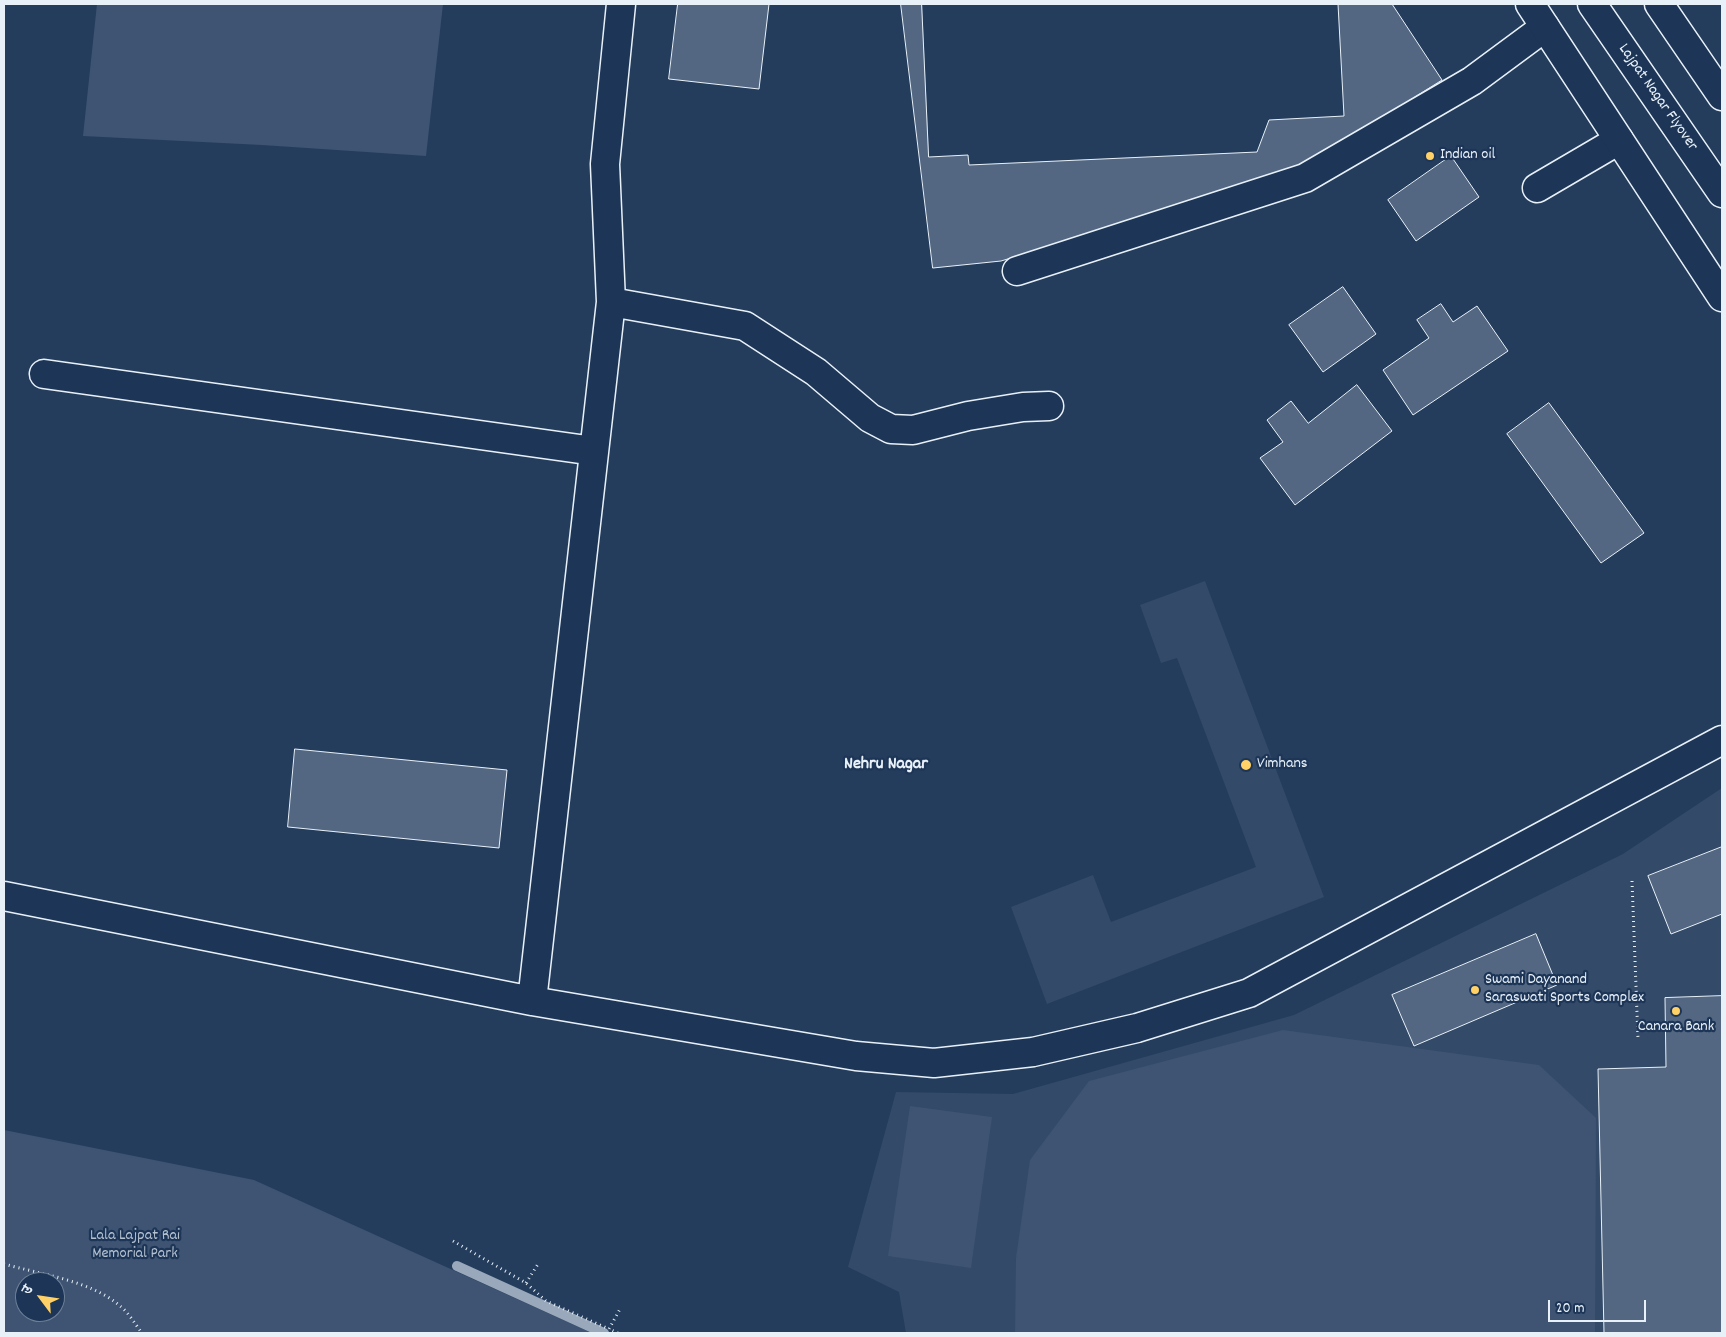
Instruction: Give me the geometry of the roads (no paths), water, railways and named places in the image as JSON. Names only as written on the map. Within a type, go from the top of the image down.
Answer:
[{"type":"street","points":[[532,1001],[611,302],[605,164],[621,4]]},
{"type":"street","points":[[1530,4],[1722,297]]},
{"type":"street","name":"Lajpat Nagar Flyover","points":[[1592,4],[1722,193]]},
{"type":"street","points":[[1660,4],[1722,96]]},
{"type":"street","points":[[1017,271],[1305,178],[1472,82],[1545,27]]},
{"type":"street","points":[[1538,188],[1619,140]]},
{"type":"street","points":[[611,302],[745,326],[816,372],[870,418],[891,429],[913,430],[968,416],[1023,407],[1049,406]]},
{"type":"street","points":[[44,374],[594,451]]},
{"type":"street","points":[[4,896],[532,1001],[846,1054],[934,1063],[1042,1050],[1137,1028],[1249,993],[1722,740]]},
{"type":"waterway","points":[[457,1266],[604,1333]]},
{"type":"place","name":"Indian oil","points":[[1430,156]]},
{"type":"place","name":"Vimhans","points":[[1246,765]]},
{"type":"place","name":"Swami Dayanand Saraswati Sports Complex","points":[[1475,990]]},
{"type":"place","name":"Canara Bank","points":[[1676,1011]]},
{"type":"district","name":"Nehru Nagar","points":[[886,766]]},
{"type":"park label","name":"Lala Lajpat Rai Memorial Park","points":[[135,1246]]}]
